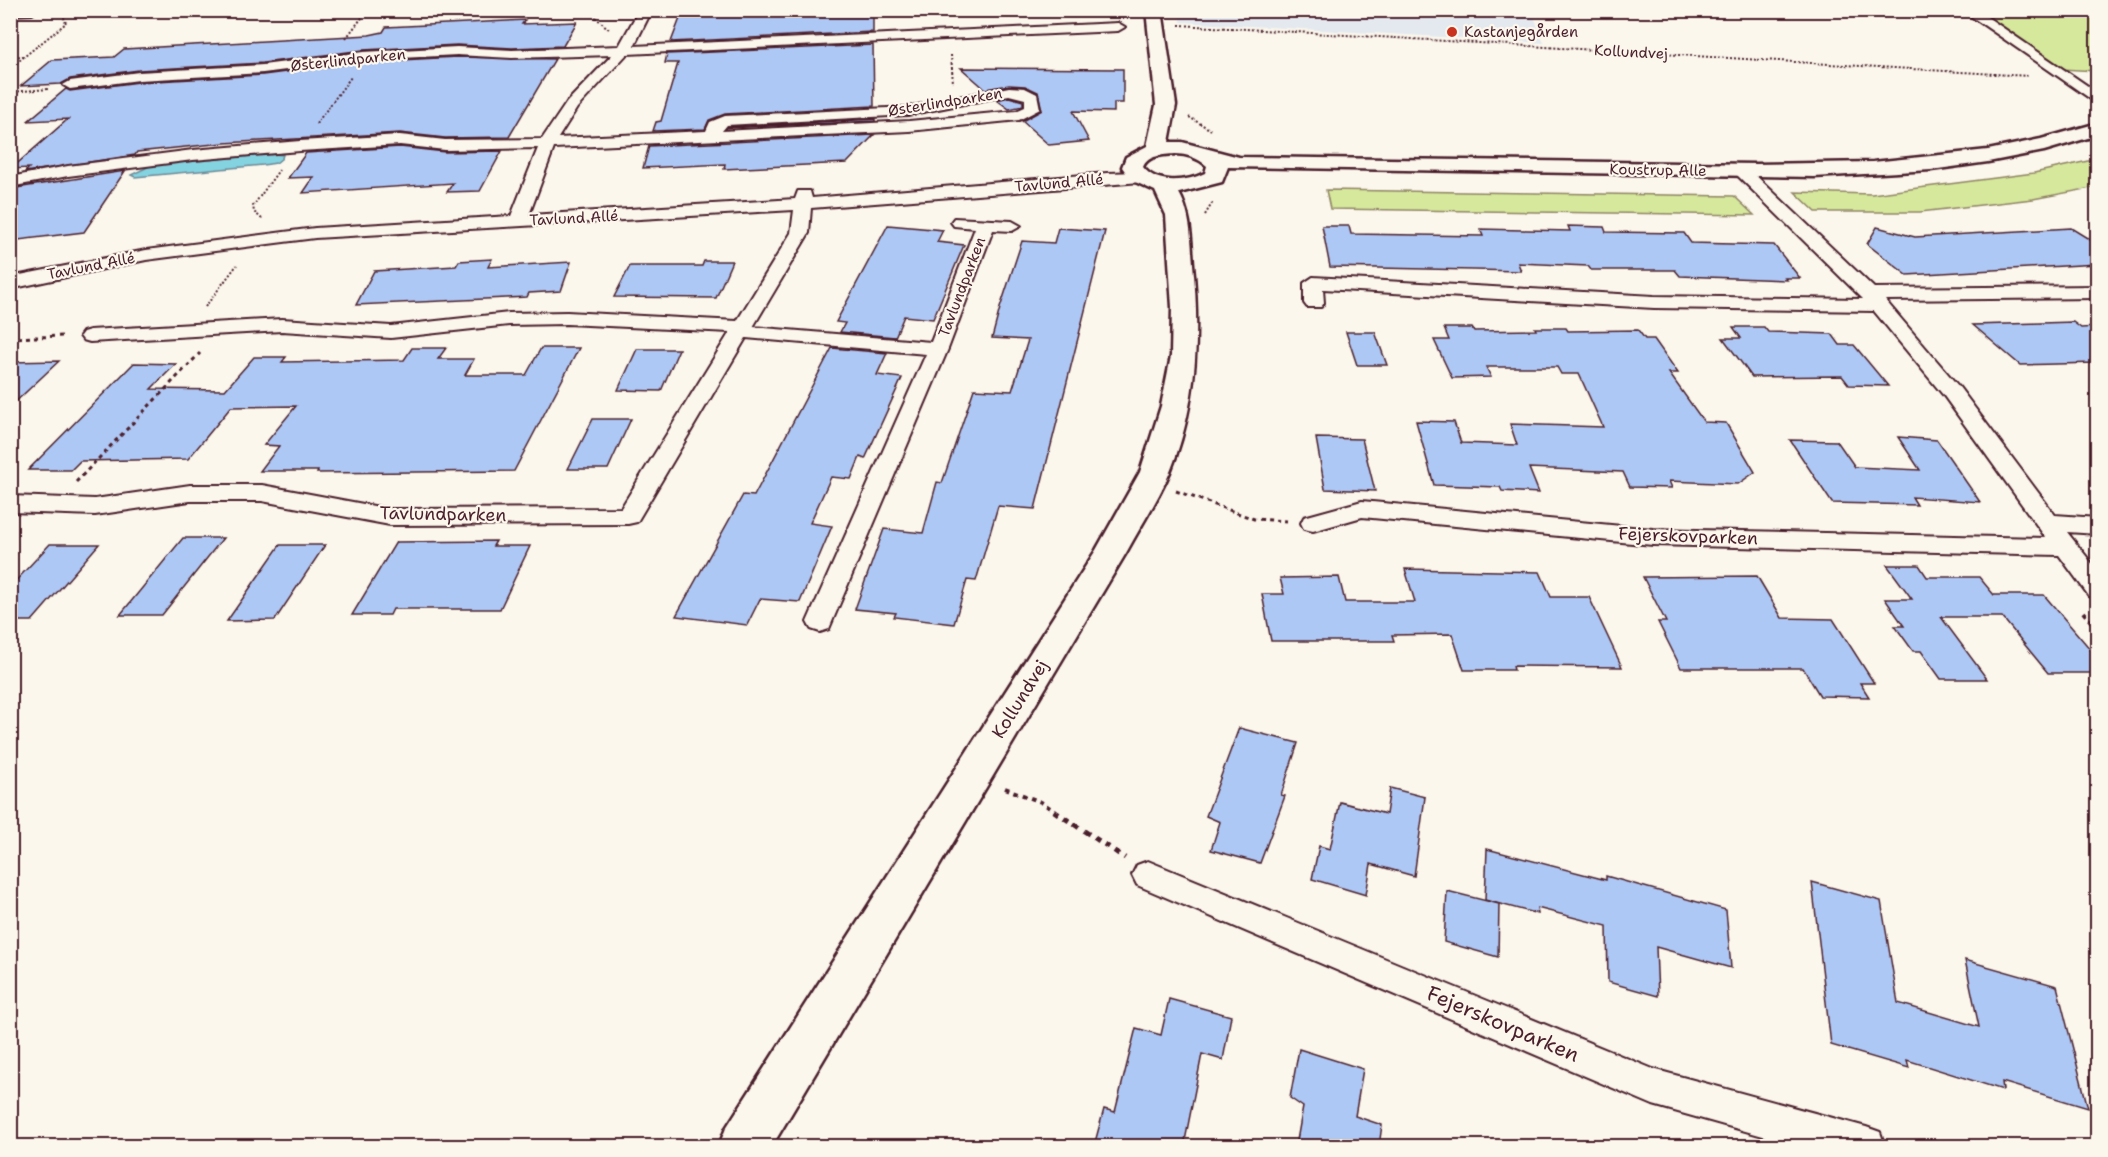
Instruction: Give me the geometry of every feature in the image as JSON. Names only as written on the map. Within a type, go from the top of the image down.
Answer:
[{"type":"street","points":[[10,11],[32,10]]},
{"type":"street","points":[[521,215],[549,143],[561,119],[580,95],[626,50],[640,28],[646,10]]},
{"type":"street","points":[[1968,10],[2097,100]]},
{"type":"street","points":[[1156,18],[1166,105],[1157,149]]},
{"type":"street","name":"Østerlindparken","points":[[70,85],[139,76],[263,69],[363,56],[457,51],[512,54],[626,50],[1118,27]]},
{"type":"street","name":"Østerlindparken","points":[[10,182],[68,171],[193,155],[300,146],[400,140],[444,145],[549,143],[712,136],[909,126],[1019,115],[1033,109],[1032,97],[1020,91],[908,111],[725,121],[715,125],[712,136]]},
{"type":"street","points":[[1166,105],[1194,150],[1214,168]]},
{"type":"street","name":"Koustrup Alle","points":[[1214,168],[1267,174],[1747,176],[1958,159],[2041,145],[2097,129]]},
{"type":"street","name":"Koustrup Alle","points":[[1747,176],[1802,181],[1936,174],[2023,162],[2097,146]]},
{"type":"street","points":[[1194,150],[1157,149],[1141,154],[1161,185],[1214,168]]},
{"type":"street","points":[[1747,176],[1874,300],[1967,412],[2097,590]]},
{"type":"street","name":"Tavlund Allé","points":[[10,273],[138,246],[263,227],[804,200],[1107,178],[1161,185]]},
{"type":"street","name":"Kollundvej","points":[[744,1146],[1110,553],[1155,472],[1175,406],[1184,356],[1185,307],[1161,185]]},
{"type":"street","name":"Tavlundparken","points":[[10,504],[95,507],[190,494],[262,493],[390,517],[628,516],[800,233],[804,200]]},
{"type":"street","name":"Tavlund Allé","points":[[10,283],[146,255],[258,238],[521,215]]},
{"type":"street","name":"Tavlundparken","points":[[960,222],[1012,226]]},
{"type":"street","name":"Tavlundparken","points":[[820,622],[938,349],[986,224]]},
{"type":"street","points":[[1314,303],[1313,283],[1654,303],[1874,300],[2097,292]]},
{"type":"street","name":"Tavlundparken","points":[[90,336],[282,325],[391,332],[509,319],[555,318],[741,330],[938,349]]},
{"type":"street","name":"Fejerskovparken","points":[[1313,523],[1362,509],[1653,537],[2065,547]]},
{"type":"street","points":[[2046,522],[2097,526]]},
{"type":"street","name":"Fejerskovparken","points":[[1148,876],[1653,1087],[1866,1146]]},
{"type":"path","points":[[10,68],[66,23],[60,11],[67,10]]},
{"type":"path","points":[[357,24],[368,10]]},
{"type":"path","name":"Kollundvej","points":[[1156,18],[2068,78]]},
{"type":"path","points":[[947,35],[950,38],[954,102]]},
{"type":"path","points":[[10,57],[24,56]]},
{"type":"path","points":[[300,146],[347,82],[363,56]]},
{"type":"path","points":[[10,92],[57,89],[70,85]]},
{"type":"path","points":[[53,505],[223,329]]},
{"type":"path","points":[[10,338],[90,336]]},
{"type":"path","points":[[1176,491],[1254,519],[1313,523]]},
{"type":"path","points":[[2080,608],[2097,630]]},
{"type":"path","points":[[1004,788],[1041,802],[1148,876]]},
{"type":"shaded area","name":"Kastanjegården","points":[[1177,11],[1532,11],[1544,43],[1181,22]]},
{"type":"green space","points":[[1975,11],[2097,11],[2097,71],[2061,69]]},
{"type":"green space","points":[[2097,159],[2097,187],[2033,199],[1920,212],[1816,212],[1795,192],[1872,194],[2034,173]]},
{"type":"green space","points":[[1326,190],[1734,196],[1754,215],[1330,209]]},
{"type":"water","points":[[283,155],[276,163],[263,165],[135,177],[131,175],[152,165]]},
{"type":"building","points":[[738,10],[873,10],[873,32],[671,42],[682,13]]},
{"type":"building","points":[[525,20],[522,24],[577,22],[563,46],[512,48],[457,45],[363,50],[263,63],[139,70],[70,79],[61,84],[21,86],[52,60],[114,57],[124,49],[369,35],[383,32],[386,27]]},
{"type":"building","points":[[873,45],[874,106],[725,114],[709,120],[705,129],[653,131],[656,122],[661,121],[678,63],[665,63],[667,54]]},
{"type":"building","points":[[457,57],[555,59],[509,137],[445,138],[400,133],[224,143],[137,152],[135,155],[25,172],[29,168],[11,169],[68,119],[28,121],[66,89],[70,91],[139,82],[263,75],[363,62]]},
{"type":"building","points":[[961,68],[1123,69],[1123,103],[1114,103],[1114,112],[1073,111],[1089,141],[1049,145],[1022,121],[1042,110],[1038,92],[1025,86],[1009,85],[985,89]]},
{"type":"building","points":[[1009,97],[1023,101],[1023,106],[1009,109],[997,100]]},
{"type":"building","points":[[875,119],[875,121],[727,128],[728,127]]},
{"type":"building","points":[[874,135],[847,163],[724,169],[725,164],[643,168],[649,146]]},
{"type":"building","points":[[400,147],[445,152],[502,151],[480,191],[447,192],[453,183],[303,193],[314,177],[288,178],[306,153]]},
{"type":"building","points":[[125,171],[84,232],[10,241],[10,189]]},
{"type":"building","points":[[888,225],[943,230],[937,242],[964,245],[933,319],[904,316],[895,337],[840,332],[845,323],[836,322]]},
{"type":"building","points":[[1322,226],[1349,226],[1351,234],[1483,236],[1480,229],[1570,231],[1568,226],[1604,227],[1606,232],[1684,233],[1691,243],[1774,245],[1800,278],[1785,278],[1787,280],[1680,276],[1675,270],[1591,270],[1588,266],[1518,263],[1521,271],[1330,267]]},
{"type":"building","points":[[1877,227],[1915,237],[2071,228],[2097,244],[2097,264],[1907,275],[1867,244]]},
{"type":"building","points":[[1058,228],[1105,231],[1035,509],[998,506],[976,581],[967,580],[954,624],[894,617],[896,613],[855,609],[884,529],[923,533],[937,482],[942,483],[974,389],[1012,391],[1028,340],[992,338],[1000,308],[1022,241],[1054,243]]},
{"type":"building","points":[[492,259],[488,267],[571,262],[561,291],[529,293],[527,297],[356,305],[374,271],[456,266],[459,261]]},
{"type":"building","points":[[704,261],[732,261],[716,298],[614,297],[630,266],[702,266]]},
{"type":"building","points":[[2073,322],[2081,328],[2097,327],[2097,363],[2020,365],[1973,325]]},
{"type":"building","points":[[1733,327],[1764,327],[1768,332],[1832,334],[1840,345],[1854,345],[1888,386],[1849,385],[1842,376],[1752,377],[1723,338],[1741,338]]},
{"type":"building","points":[[1444,328],[1472,328],[1474,331],[1536,330],[1535,328],[1566,328],[1568,331],[1638,330],[1645,339],[1654,339],[1678,373],[1669,373],[1704,422],[1726,423],[1755,472],[1738,484],[1669,481],[1672,488],[1630,487],[1623,472],[1529,468],[1539,493],[1502,491],[1500,487],[1434,485],[1416,421],[1454,422],[1461,443],[1517,445],[1510,424],[1603,427],[1579,374],[1561,374],[1557,367],[1486,367],[1491,377],[1452,378],[1434,340],[1449,340]]},
{"type":"building","points":[[1346,332],[1375,332],[1387,365],[1357,365]]},
{"type":"building","points":[[412,348],[446,348],[438,359],[474,359],[465,375],[526,375],[541,348],[579,348],[514,471],[317,473],[318,471],[260,471],[279,446],[264,445],[296,406],[231,407],[188,459],[80,461],[71,470],[28,470],[134,363],[176,364],[151,389],[225,390],[254,357],[286,357],[282,362],[404,360]]},
{"type":"building","points":[[832,348],[887,353],[877,375],[902,378],[865,459],[860,457],[851,479],[831,477],[810,523],[832,526],[800,602],[760,599],[747,625],[676,616],[743,495],[754,496]]},
{"type":"building","points":[[637,349],[679,349],[661,391],[618,390]]},
{"type":"building","points":[[59,361],[10,407],[10,362]]},
{"type":"building","points":[[593,419],[631,419],[608,469],[568,469]]},
{"type":"building","points":[[1898,437],[1937,440],[1980,502],[1912,497],[1917,505],[1832,503],[1790,440],[1837,441],[1855,467],[1920,470]]},
{"type":"building","points":[[1316,438],[1362,439],[1375,491],[1325,489]]},
{"type":"building","points":[[183,538],[223,538],[162,615],[120,615]]},
{"type":"building","points":[[496,541],[493,546],[530,546],[500,609],[393,609],[390,615],[352,615],[396,542]]},
{"type":"building","points":[[50,544],[99,544],[32,621],[10,621],[10,587]]},
{"type":"building","points":[[280,545],[325,545],[275,620],[227,621]]},
{"type":"building","points":[[1887,565],[1919,565],[1927,577],[1979,577],[1994,595],[2044,595],[2097,657],[2097,673],[2048,673],[2002,617],[1941,617],[1987,679],[1941,679],[1921,651],[1913,651],[1895,626],[1904,626],[1885,599],[1912,599]]},
{"type":"building","points":[[1405,569],[1540,572],[1551,597],[1589,597],[1622,667],[1513,666],[1514,670],[1464,670],[1452,634],[1392,635],[1394,641],[1271,641],[1262,594],[1284,594],[1280,578],[1339,577],[1345,602],[1415,602]]},
{"type":"building","points":[[1757,576],[1782,618],[1833,619],[1874,683],[1860,683],[1869,697],[1820,696],[1803,668],[1681,668],[1658,622],[1666,622],[1643,577]]},
{"type":"building","points":[[1239,728],[1298,743],[1281,795],[1285,796],[1260,863],[1211,850],[1220,822],[1206,816]]},
{"type":"building","points":[[1390,788],[1425,797],[1414,876],[1371,864],[1366,895],[1312,879],[1319,846],[1330,849],[1340,802],[1386,814]]},
{"type":"building","points":[[1487,849],[1606,880],[1606,876],[1726,910],[1731,968],[1656,947],[1658,996],[1608,982],[1607,926],[1537,908],[1538,914],[1485,900]]},
{"type":"building","points":[[1812,882],[1881,901],[1898,1003],[1979,1027],[1965,960],[2057,986],[2088,1108],[2002,1082],[2003,1090],[1907,1060],[1909,1068],[1831,1045]]},
{"type":"building","points":[[1447,891],[1499,904],[1498,957],[1444,942]]},
{"type":"building","points":[[1169,999],[1231,1016],[1223,1060],[1202,1054],[1184,1146],[1094,1146],[1104,1109],[1115,1112],[1136,1028],[1161,1035]]},
{"type":"building","points":[[1299,1049],[1363,1069],[1355,1116],[1382,1125],[1379,1146],[1296,1146],[1303,1107],[1290,1098]]},
{"type":"place","name":"Kastanjegården","points":[[1452,32]]}]
